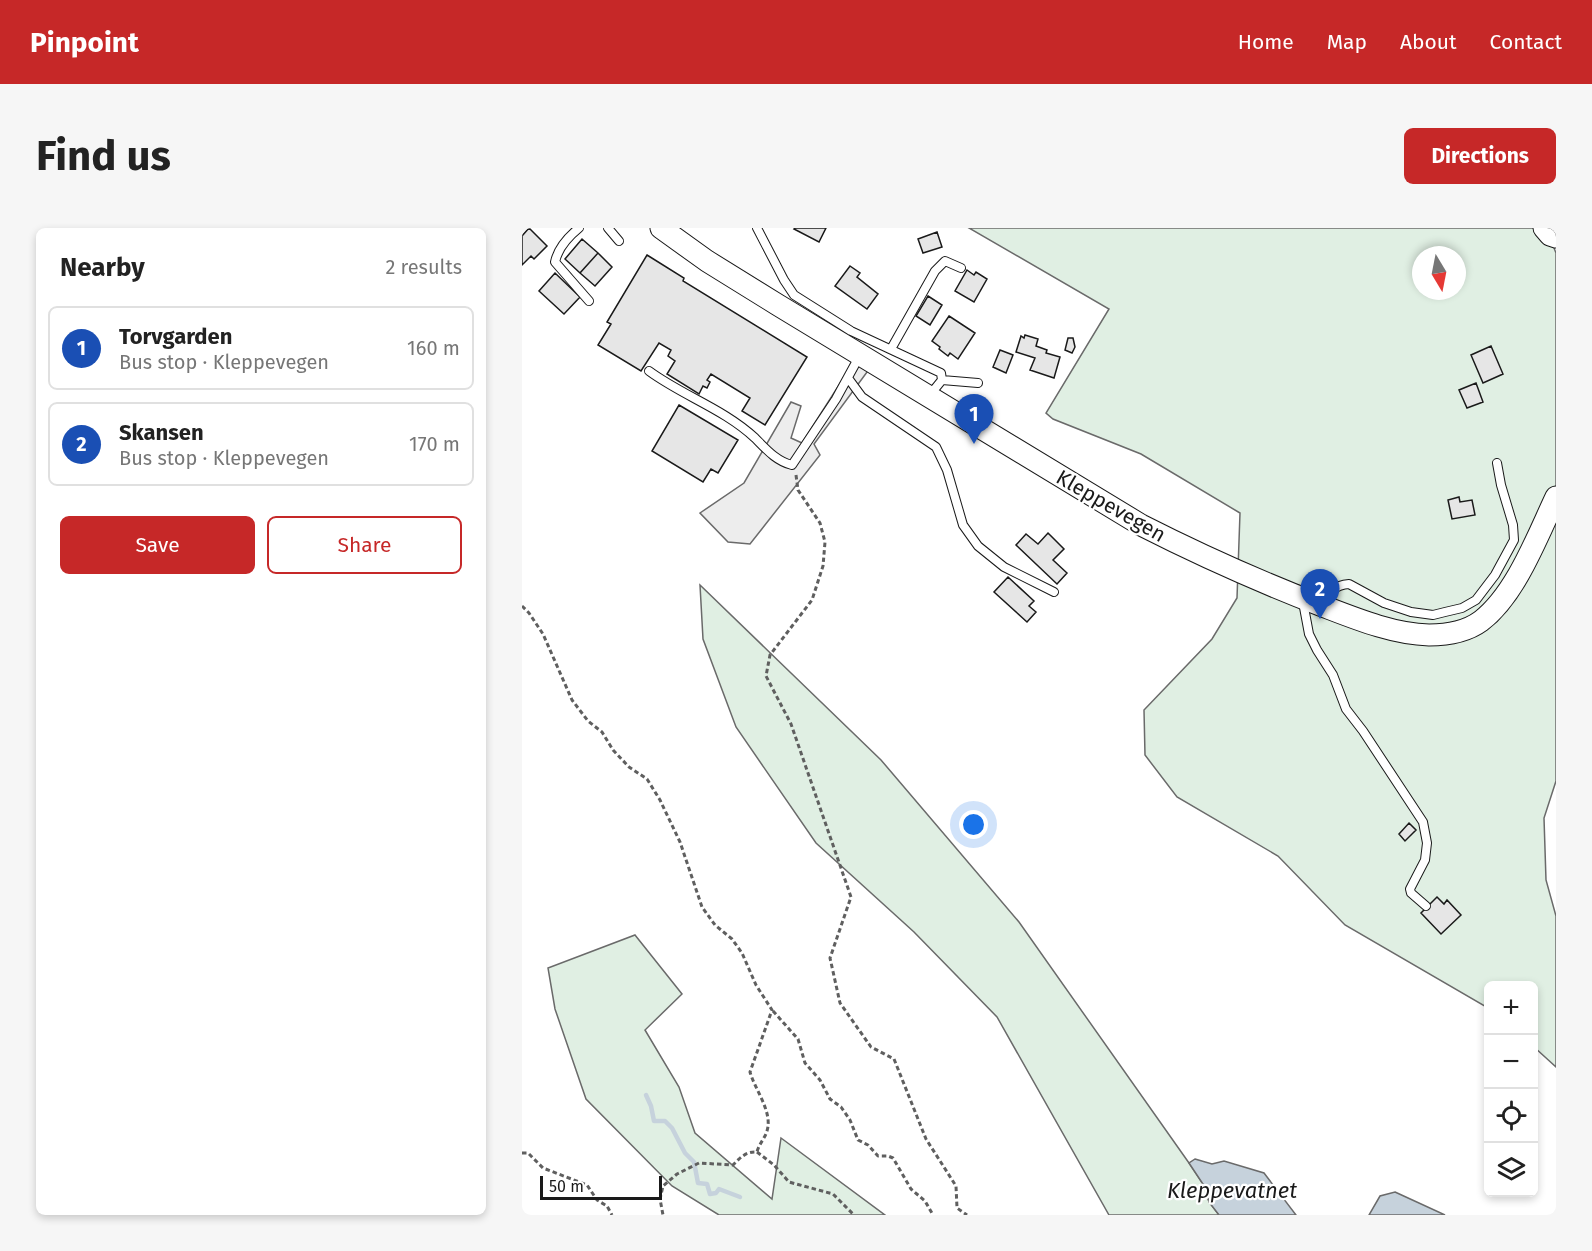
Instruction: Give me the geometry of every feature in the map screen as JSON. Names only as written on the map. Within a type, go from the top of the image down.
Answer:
[{"type":"main road","name":"Kleppevegen","points":[[661,228],[707,261],[1141,525],[1229,568],[1352,617],[1410,633],[1447,634],[1465,630],[1479,622],[1494,610],[1510,587],[1556,497]]},
{"type":"main road","points":[[1544,228],[1550,235],[1556,237]]},
{"type":"lane","points":[[579,228],[557,253],[555,262],[589,301]]},
{"type":"lane","points":[[608,228],[619,241]]},
{"type":"lane","points":[[757,228],[794,295],[851,331],[940,373],[942,380]]},
{"type":"lane","points":[[891,349],[935,272],[945,261],[961,268]]},
{"type":"lane","points":[[649,371],[725,416],[753,436],[771,454],[789,464],[794,464],[860,355]]},
{"type":"lane","points":[[848,378],[862,397],[936,447],[946,470],[963,525],[978,546],[1004,567],[1054,592]]},
{"type":"lane","points":[[942,380],[978,383]]},
{"type":"lane","points":[[928,397],[942,380]]},
{"type":"lane","points":[[1324,607],[1331,591],[1341,584],[1354,586],[1384,603],[1411,612],[1432,615],[1462,608],[1476,600],[1495,575],[1514,540],[1513,525],[1497,463]]},
{"type":"lane","points":[[1302,598],[1309,634],[1333,675],[1346,709],[1423,822],[1426,843],[1425,860],[1410,889],[1411,893],[1426,906]]},
{"type":"path","points":[[794,464],[798,490],[820,523],[825,542],[822,566],[812,600],[770,655],[766,676],[791,724],[851,897],[830,958],[840,1003],[871,1047],[894,1059],[926,1139],[956,1186],[957,1208],[967,1215]]},
{"type":"path","points":[[522,606],[543,634],[572,700],[588,722],[602,732],[613,750],[629,767],[647,779],[680,842],[702,908],[715,925],[737,946],[756,985],[772,1010],[798,1039],[805,1063],[820,1080],[830,1099],[841,1107],[850,1120],[858,1140],[868,1145],[878,1156],[893,1158],[911,1189],[925,1201],[933,1215]]},
{"type":"path","points":[[757,1152],[760,1141],[767,1133],[768,1116],[750,1072],[772,1010]]},
{"type":"path","points":[[663,1215],[660,1199],[663,1186],[677,1174],[699,1163],[733,1165],[743,1155],[757,1152],[774,1165],[789,1182],[833,1194],[854,1215]]},
{"type":"path","points":[[522,1154],[528,1153],[543,1168],[587,1185],[597,1200],[607,1206],[612,1215]]},
{"type":"green space","points":[[969,228],[1546,228],[1556,253],[1556,781],[1544,818],[1546,880],[1556,916],[1556,1067],[1538,1051],[1538,981],[1484,981],[1484,1006],[1345,925],[1278,856],[1177,797],[1145,755],[1144,710],[1212,639],[1237,598],[1240,513],[1141,454],[1053,419],[1046,413],[1109,309]]},
{"type":"green space","points":[[700,585],[881,760],[1019,922],[1189,1163],[1205,1187],[1209,1202],[1219,1215],[1109,1215],[997,1017],[914,932],[816,843],[736,727],[703,639]]},
{"type":"green space","points":[[635,935],[682,994],[645,1030],[679,1087],[695,1133],[772,1199],[781,1138],[885,1215],[719,1215],[672,1186],[586,1099],[555,1009],[548,968]]},
{"type":"shaded area","points":[[855,360],[870,368],[814,444],[820,455],[750,544],[728,542],[700,513],[744,483],[791,402],[801,406],[791,438],[802,443]]},
{"type":"water","name":"Kleppevatnet","points":[[1195,1159],[1212,1164],[1224,1161],[1264,1173],[1296,1215],[1219,1215],[1209,1202],[1205,1187],[1189,1163]]},
{"type":"water","points":[[1395,1192],[1445,1215],[1369,1215],[1380,1196]]},
{"type":"building","points":[[529,228],[547,246],[534,259],[531,256],[522,265],[522,236]]},
{"type":"building","points":[[795,228],[826,228],[819,242]]},
{"type":"building","points":[[937,232],[942,247],[923,253],[918,239]]},
{"type":"building","points":[[582,239],[598,253],[580,273],[565,259]]},
{"type":"building","points":[[598,253],[612,267],[595,286],[580,273]]},
{"type":"building","points":[[647,255],[684,278],[683,281],[807,357],[765,425],[742,411],[750,398],[711,374],[707,380],[710,382],[707,388],[703,386],[699,394],[667,374],[675,361],[668,356],[671,350],[659,343],[641,371],[598,345],[611,324],[607,322]]},
{"type":"building","points":[[850,266],[860,273],[857,277],[878,294],[867,309],[835,286]]},
{"type":"building","points":[[967,270],[974,275],[976,272],[987,279],[974,302],[955,291]]},
{"type":"building","points":[[555,273],[580,297],[564,314],[539,291]]},
{"type":"building","points":[[928,296],[942,305],[930,325],[916,316]]},
{"type":"building","points":[[949,316],[975,333],[958,359],[950,353],[948,356],[932,341]]},
{"type":"building","points":[[1025,335],[1038,339],[1036,346],[1047,350],[1046,353],[1060,357],[1054,378],[1030,370],[1035,358],[1016,352],[1021,336],[1024,338]]},
{"type":"building","points":[[1068,338],[1073,338],[1075,347],[1072,353],[1065,350]]},
{"type":"building","points":[[1491,346],[1503,374],[1483,383],[1471,355]]},
{"type":"building","points":[[1000,350],[1013,355],[1006,373],[993,367]]},
{"type":"building","points":[[1476,383],[1483,402],[1467,408],[1459,390]]},
{"type":"building","points":[[679,405],[738,440],[718,473],[711,469],[703,482],[652,451]]},
{"type":"building","points":[[1459,497],[1460,502],[1472,500],[1475,515],[1452,519],[1448,500]]},
{"type":"building","points":[[1048,533],[1064,549],[1053,560],[1067,573],[1057,584],[1016,545],[1026,534],[1038,544]]},
{"type":"building","points":[[1008,577],[1034,601],[1029,606],[1036,612],[1027,622],[994,592]]},
{"type":"building","points":[[1409,823],[1416,830],[1405,841],[1399,834]]},
{"type":"building","points":[[1437,897],[1444,904],[1447,900],[1461,915],[1441,934],[1421,913]]},
{"type":"waterway","points":[[646,1095],[654,1121],[665,1121],[672,1128],[685,1153],[694,1162],[698,1183],[707,1184],[710,1194],[716,1193],[719,1189],[740,1197]]},
{"type":"place","name":"Torvgarden","points":[[974,444]]},
{"type":"place","name":"Skansen","points":[[1320,619]]}]
